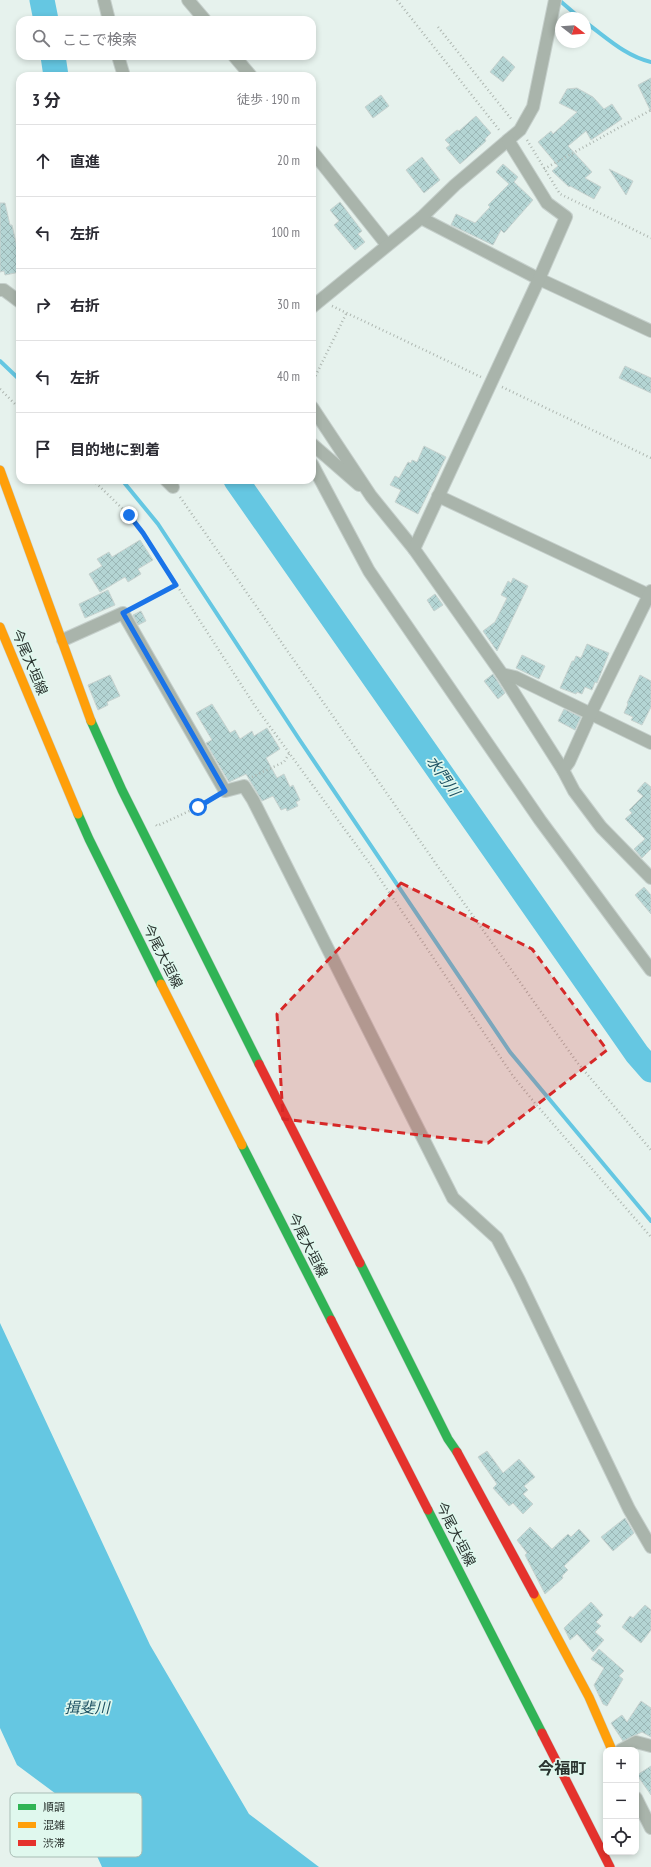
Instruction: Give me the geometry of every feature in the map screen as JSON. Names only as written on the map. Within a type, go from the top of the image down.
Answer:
[{"type":"street","points":[[104,0],[108,16]]},
{"type":"street","points":[[188,0],[202,16]]},
{"type":"street","points":[[316,304],[421,218],[455,185],[520,130],[533,107],[555,3]]},
{"type":"street","points":[[119,60],[123,72]]},
{"type":"street","points":[[237,60],[248,72]]},
{"type":"street","points":[[414,549],[539,279],[566,217],[547,203],[508,140]]},
{"type":"street","points":[[316,157],[387,245]]},
{"type":"street","points":[[421,218],[539,279],[651,331]]},
{"type":"street","points":[[0,290],[4,290],[16,299]]},
{"type":"street","points":[[316,413],[371,496],[414,549],[502,674],[563,770],[574,791],[601,827],[651,878]]},
{"type":"street","points":[[316,448],[371,496]]},
{"type":"street","points":[[0,470],[63,640],[91,722],[122,790],[448,1439],[463,1461],[589,1697],[611,1747]]},
{"type":"street","points":[[316,472],[369,571],[386,597],[540,820],[651,970]]},
{"type":"street","points":[[438,496],[650,594],[591,713],[569,762],[563,770]]},
{"type":"street","points":[[63,640],[123,613],[225,791],[244,786],[253,800],[453,1198],[497,1238],[523,1287],[629,1509],[651,1547]]},
{"type":"street","name":"今尾大垣線","points":[[0,627],[89,839],[303,1265],[610,1867]]},
{"type":"street","points":[[502,674],[515,677],[651,743]]},
{"type":"street","points":[[627,1747],[636,1742],[651,1746]]},
{"type":"street","points":[[639,1804],[651,1828]]},
{"type":"path","points":[[398,0],[508,140]]},
{"type":"path","points":[[438,27],[520,130],[560,194],[651,238]]},
{"type":"path","points":[[530,176],[651,110]]},
{"type":"path","points":[[647,112],[651,114]]},
{"type":"path","points":[[316,375],[347,312]]},
{"type":"path","points":[[0,389],[16,405]]},
{"type":"path","points":[[97,484],[134,521],[255,706],[290,752],[370,864],[513,1076],[651,1237]]},
{"type":"path","points":[[171,484],[576,1061],[651,1150]]},
{"type":"path","points":[[123,613],[176,585]]},
{"type":"path","points":[[244,786],[247,779],[284,762],[290,752]]},
{"type":"path","points":[[152,821],[157,826],[198,807],[225,791]]},
{"type":"highlighted area","points":[[401,883],[532,949],[607,1050],[488,1143],[283,1119],[277,1014]]},
{"type":"water","name":"揖斐川","points":[[0,1323],[150,1645],[249,1814],[319,1867],[102,1867],[97,1857],[142,1857],[142,1793],[55,1793],[17,1765],[0,1728]]},
{"type":"building","points":[[503,56],[515,67],[503,82],[490,72]]},
{"type":"building","points":[[651,78],[651,112],[638,85]]},
{"type":"building","points":[[577,88],[593,97],[604,109],[612,104],[622,119],[591,140],[586,131],[568,146],[592,172],[585,178],[601,187],[594,199],[570,186],[569,187],[552,171],[558,166],[538,142],[551,131],[553,134],[577,112],[559,103],[567,89]]},
{"type":"building","points":[[381,95],[389,106],[373,118],[365,107]]},
{"type":"building","points":[[476,116],[491,133],[485,139],[486,141],[460,164],[446,148],[450,145],[445,140],[457,130],[459,131]]},
{"type":"building","points":[[422,157],[440,180],[424,193],[406,170]]},
{"type":"building","points":[[503,164],[518,177],[514,182],[533,200],[504,233],[501,230],[493,245],[451,225],[456,214],[475,223],[490,207],[488,205],[509,184],[496,172]]},
{"type":"building","points":[[609,169],[633,181],[626,195]]},
{"type":"building","points":[[340,202],[362,231],[358,234],[365,242],[355,250],[334,225],[339,221],[330,210]]},
{"type":"building","points":[[0,203],[5,203],[16,243],[16,273],[5,275],[4,271],[0,272]]},
{"type":"building","points":[[625,366],[651,378],[651,393],[619,378]]},
{"type":"building","points":[[424,446],[446,457],[418,514],[395,502],[401,490],[390,485],[395,476],[399,478],[408,462],[411,463],[412,460],[417,462]]},
{"type":"building","points":[[140,540],[153,560],[138,569],[141,574],[128,582],[125,577],[100,592],[89,574],[102,566],[97,559],[109,552],[112,557]]},
{"type":"building","points":[[513,578],[528,586],[497,651],[483,631],[495,622],[507,598],[501,595],[508,581],[511,583]]},
{"type":"building","points":[[108,590],[115,605],[85,618],[79,604]]},
{"type":"building","points":[[435,594],[443,605],[434,611],[427,600]]},
{"type":"building","points":[[141,611],[146,621],[138,625],[133,615]]},
{"type":"building","points":[[587,644],[609,653],[597,683],[595,682],[592,690],[585,687],[582,694],[577,692],[576,694],[560,688],[572,661],[574,661],[576,656],[581,658]]},
{"type":"building","points":[[522,655],[545,666],[539,679],[516,668]]},
{"type":"building","points":[[493,674],[505,693],[498,699],[484,681]]},
{"type":"building","points":[[110,675],[120,696],[107,702],[108,705],[98,710],[88,685]]},
{"type":"building","points":[[640,675],[651,681],[651,707],[642,725],[631,720],[633,717],[624,713]]},
{"type":"building","points":[[212,704],[230,733],[235,730],[240,739],[252,731],[254,736],[267,728],[280,749],[266,758],[277,778],[284,774],[290,787],[293,785],[300,800],[296,802],[298,806],[287,811],[286,808],[281,810],[273,796],[262,801],[246,774],[229,782],[206,743],[212,740],[196,713]]},
{"type":"building","points":[[564,709],[581,717],[575,730],[558,721]]},
{"type":"building","points":[[645,782],[651,787],[651,849],[642,858],[634,849],[645,839],[625,819],[632,813],[629,810],[643,796],[637,791]]},
{"type":"building","points":[[644,887],[651,895],[651,914],[635,895]]},
{"type":"building","points":[[487,1451],[503,1473],[519,1459],[535,1477],[524,1486],[528,1490],[523,1494],[533,1504],[523,1514],[513,1503],[509,1506],[493,1488],[497,1484],[478,1457]]},
{"type":"building","points":[[625,1518],[634,1533],[613,1551],[601,1537]]},
{"type":"building","points":[[530,1527],[552,1549],[568,1534],[571,1537],[579,1529],[590,1541],[564,1566],[568,1570],[562,1576],[563,1578],[545,1594],[525,1555],[527,1553],[517,1540]]},
{"type":"building","points":[[591,1602],[603,1615],[596,1622],[601,1626],[595,1632],[604,1640],[593,1652],[577,1634],[570,1640],[564,1628]]},
{"type":"building","points":[[645,1605],[651,1610],[651,1630],[641,1643],[622,1627],[630,1616],[633,1618]]},
{"type":"building","points":[[599,1649],[624,1671],[619,1676],[623,1679],[607,1706],[603,1704],[594,1685],[604,1668],[591,1659]]},
{"type":"building","points":[[641,1701],[651,1708],[651,1737],[642,1732],[623,1741],[611,1723],[622,1715],[627,1722]]},
{"type":"building","points":[[651,1766],[651,1795],[639,1778],[639,1774]]},
{"type":"waterway","name":"水門川","points":[[42,0],[45,16]]},
{"type":"waterway","points":[[559,0],[573,12]]},
{"type":"waterway","points":[[591,27],[624,51],[651,62]]},
{"type":"waterway","name":"水門川","points":[[54,60],[55,72]]},
{"type":"waterway","points":[[0,361],[16,376]]},
{"type":"waterway","points":[[125,484],[158,524],[299,739],[510,1052],[651,1221]]},
{"type":"waterway","name":"水門川","points":[[239,484],[637,1054],[651,1070]]},
{"type":"traffic: fast","points":[[91,721],[122,790],[259,1064]]},
{"type":"traffic: fast","points":[[78,814],[161,984]]},
{"type":"traffic: fast","points":[[242,1145],[331,1320]]},
{"type":"traffic: fast","points":[[360,1263],[448,1439],[457,1452]]},
{"type":"traffic: fast","points":[[428,1510],[542,1733]]},
{"type":"traffic: slow","points":[[0,470],[91,721]]},
{"type":"traffic: slow","points":[[0,627],[78,814]]},
{"type":"traffic: slow","points":[[161,984],[242,1145]]},
{"type":"traffic: slow","points":[[534,1594],[589,1697],[611,1747]]},
{"type":"traffic: jam","points":[[259,1064],[360,1263]]},
{"type":"traffic: jam","points":[[331,1320],[428,1510]]},
{"type":"traffic: jam","points":[[457,1452],[534,1594]]},
{"type":"traffic: jam","points":[[542,1733],[610,1867]]},
{"type":"district","name":"今福町","points":[[562,1768]]},
{"type":"route","points":[[129,515],[143,533],[176,585],[123,613],[225,791],[198,807]]}]
